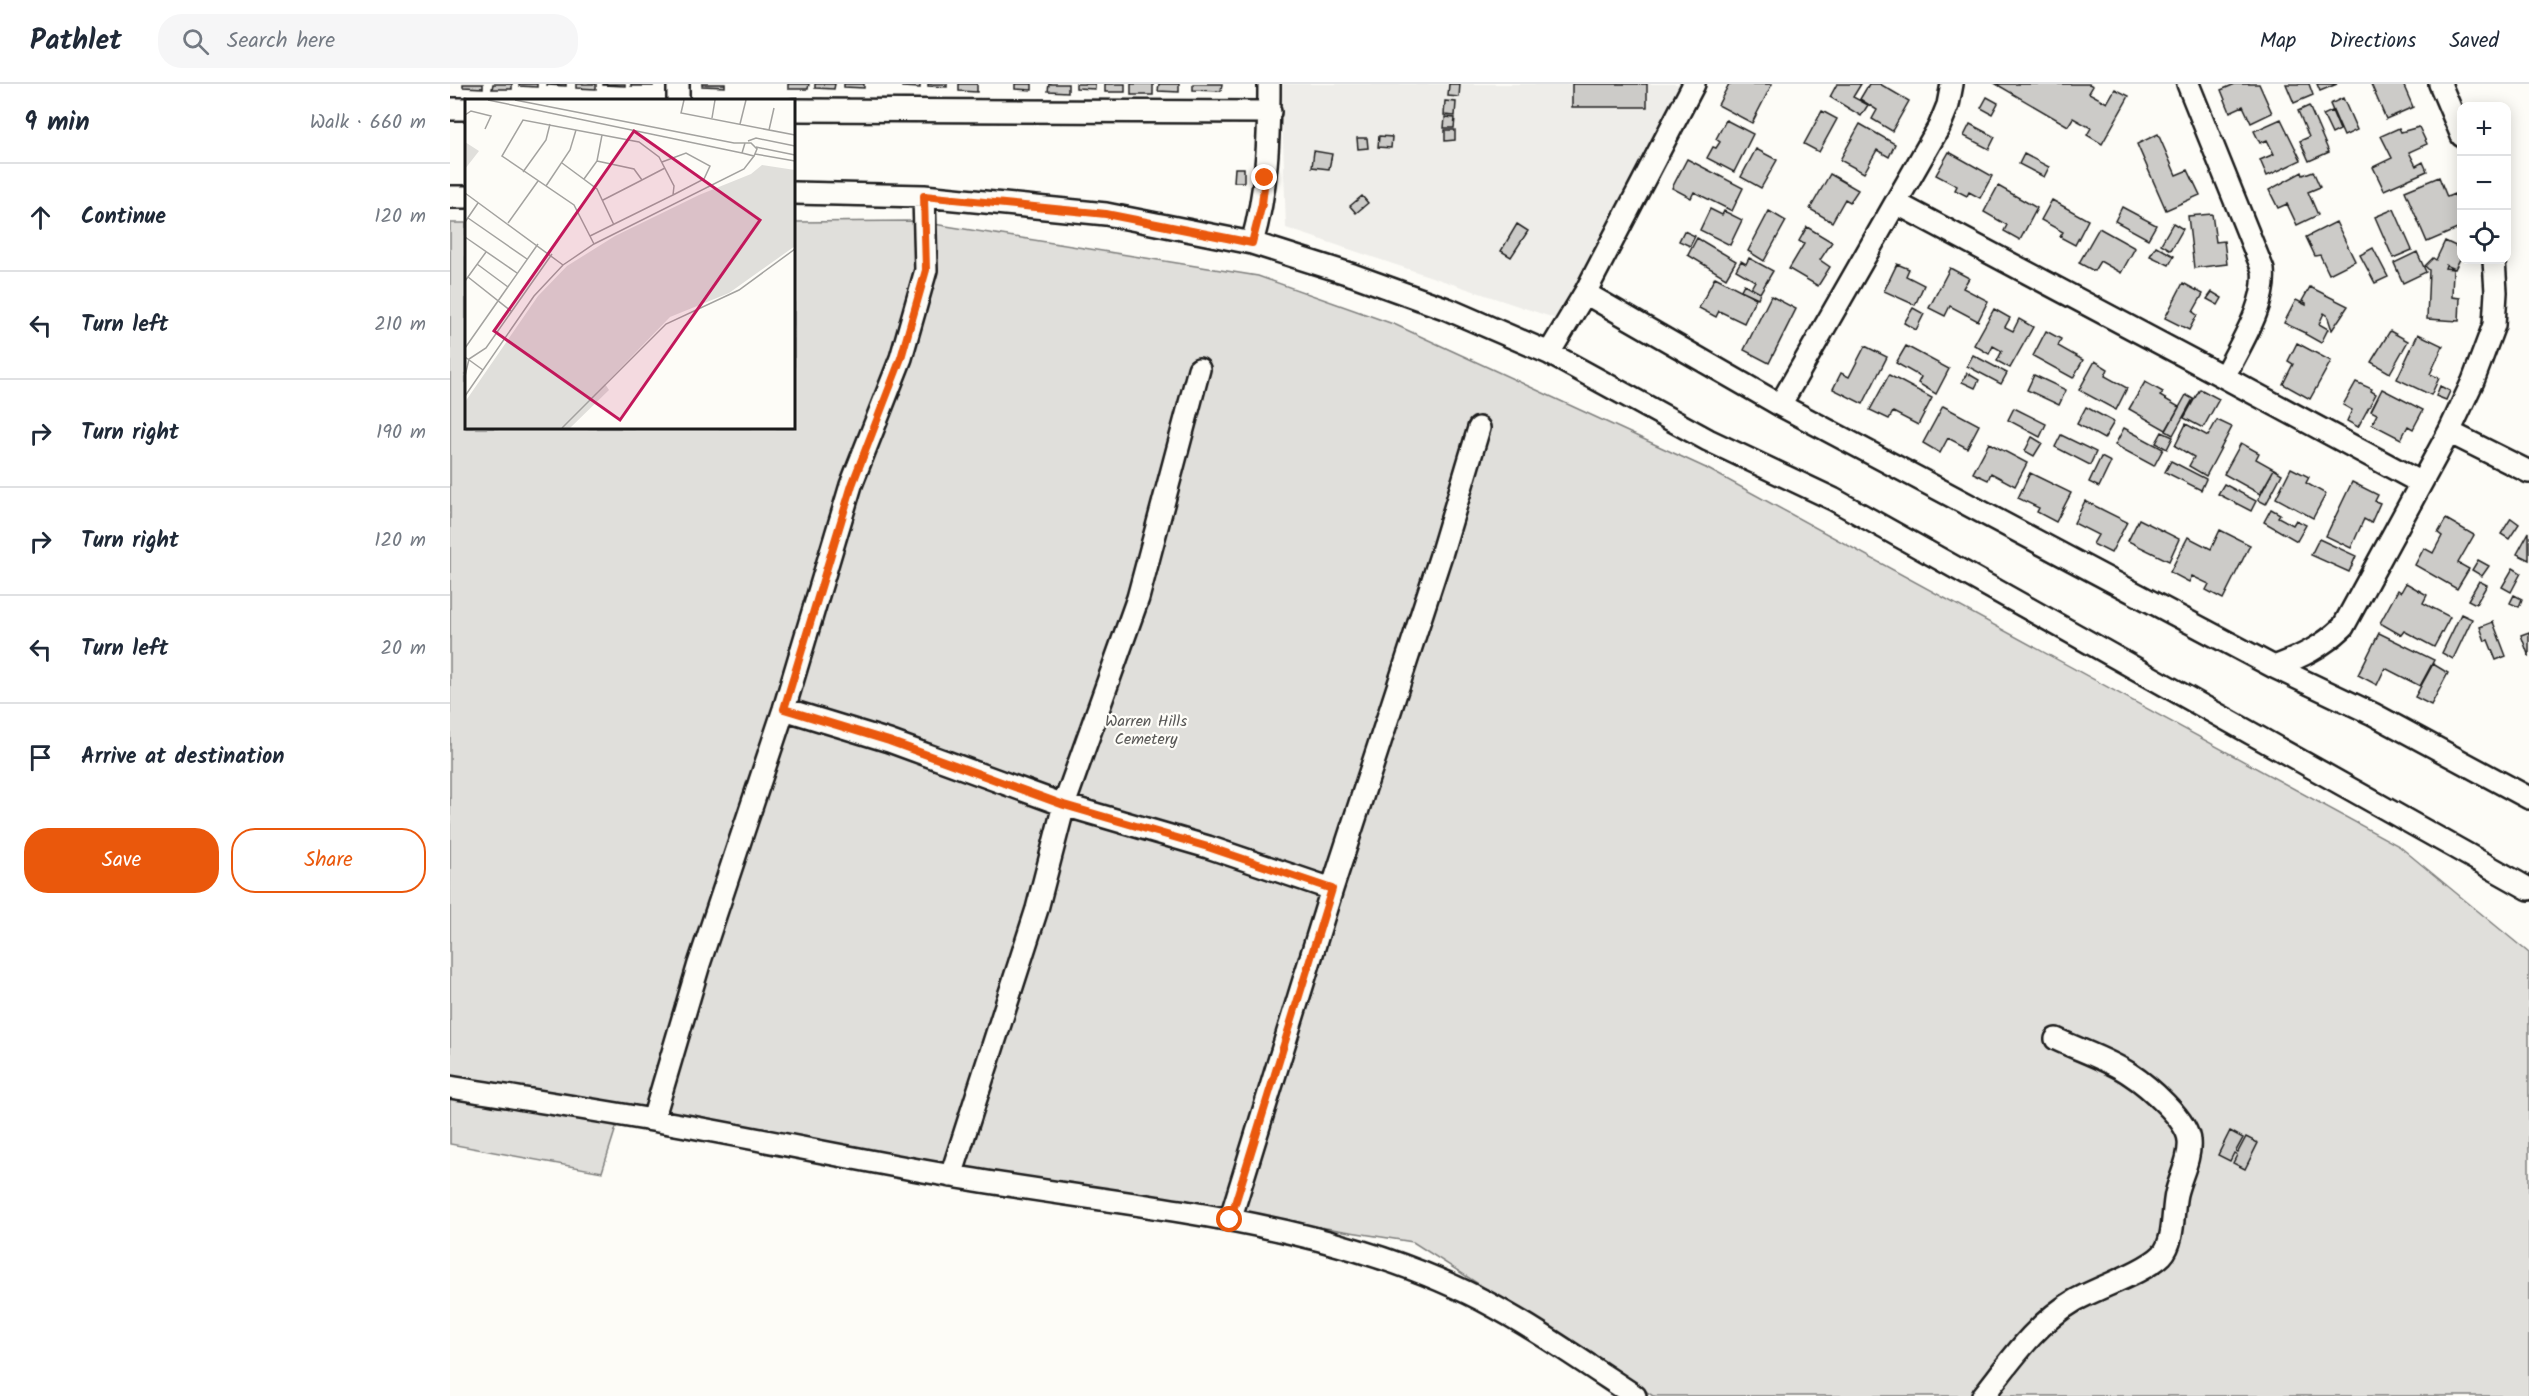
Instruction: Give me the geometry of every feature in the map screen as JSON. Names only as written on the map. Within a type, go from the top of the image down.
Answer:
[{"type":"street","points":[[1252,243],[1262,204],[1269,84]]},
{"type":"street","points":[[1549,353],[1585,293],[1694,84]]},
{"type":"street","points":[[1780,405],[1939,127],[1948,105],[1952,84]]},
{"type":"street","points":[[2188,84],[2263,270],[2265,283],[2262,299],[2224,376]]},
{"type":"street","points":[[2440,84],[2457,124]]},
{"type":"street","points":[[450,110],[465,109]]},
{"type":"street","points":[[795,110],[1269,112]]},
{"type":"street","points":[[795,193],[924,196],[1106,214],[1252,243],[1396,290],[1549,353],[1708,440],[1833,500],[2529,889]]},
{"type":"street","points":[[653,1120],[699,964],[784,709],[852,485],[901,358],[926,270],[924,196]]},
{"type":"street","points":[[1896,203],[2421,483]]},
{"type":"street","points":[[2274,667],[2307,654],[2343,627],[2449,432],[2473,381],[2494,325],[2496,292],[2494,264]]},
{"type":"street","points":[[1585,293],[1780,405],[2274,667],[2373,714],[2529,798]]},
{"type":"street","points":[[951,1176],[1037,909],[1064,805],[1138,598],[1200,369]]},
{"type":"street","points":[[1230,1220],[1332,889],[1441,555],[1479,428]]},
{"type":"street","points":[[2449,432],[2529,472]]},
{"type":"street","points":[[784,709],[889,741],[1064,805],[1208,847],[1332,889]]},
{"type":"street","points":[[1983,1396],[2017,1352],[2043,1324],[2073,1302],[2151,1262],[2164,1252],[2169,1240],[2176,1194],[2190,1141],[2175,1113],[2130,1073],[2056,1039]]},
{"type":"street","points":[[450,1087],[653,1120],[951,1176],[1230,1220],[1340,1245],[1410,1269],[1480,1300],[1549,1339],[1635,1396]]},
{"type":"shaded area","points":[[1261,84],[1690,84],[1588,289],[1554,318],[1286,228],[1282,110],[1252,108]]},
{"type":"green space","name":"Warren Hills Cemetery","points":[[915,221],[1258,276],[1396,325],[1706,468],[2399,846],[2529,953],[2529,1396],[1653,1396],[1413,1242],[620,1115],[602,1172],[450,1144],[450,223],[465,223],[465,429],[795,429],[795,222]]},
{"type":"building","points":[[463,84],[483,84],[483,88],[463,87]]},
{"type":"building","points":[[493,84],[512,84],[512,89],[492,89]]},
{"type":"building","points":[[519,84],[537,84],[537,87],[519,86]]},
{"type":"building","points":[[566,84],[566,86],[547,85]]},
{"type":"building","points":[[576,84],[596,84],[596,89],[576,88]]},
{"type":"building","points":[[625,84],[625,86],[603,85]]},
{"type":"building","points":[[631,84],[653,84],[653,86],[631,86]]},
{"type":"building","points":[[702,84],[725,84],[725,87],[702,86]]},
{"type":"building","points":[[788,84],[809,84],[808,89],[788,89]]},
{"type":"building","points":[[815,84],[835,84],[834,89],[815,88]]},
{"type":"building","points":[[844,84],[864,84],[864,88],[844,87]]},
{"type":"building","points":[[902,84],[920,84],[920,88],[902,87]]},
{"type":"building","points":[[928,84],[947,84],[947,87],[928,86]]},
{"type":"building","points":[[959,84],[977,84],[977,92],[959,91]]},
{"type":"building","points":[[1015,84],[1032,84],[1032,90],[1015,89]]},
{"type":"building","points":[[1049,84],[1068,84],[1068,92],[1048,91]]},
{"type":"building","points":[[1076,84],[1095,84],[1095,89],[1076,88]]},
{"type":"building","points":[[1105,84],[1125,84],[1125,92],[1105,92]]},
{"type":"building","points":[[1131,84],[1153,84],[1153,95],[1131,95]]},
{"type":"building","points":[[1159,84],[1179,84],[1179,92],[1158,91]]},
{"type":"building","points":[[1193,84],[1222,84],[1221,91],[1193,90]]},
{"type":"building","points":[[1449,84],[1460,84],[1459,97],[1448,96]]},
{"type":"building","points":[[1572,84],[1647,84],[1647,107],[1572,107]]},
{"type":"building","points":[[1729,84],[1772,84],[1752,123],[1718,105]]},
{"type":"building","points":[[1837,84],[1861,84],[1853,97],[1868,105],[1861,116],[1830,97]]},
{"type":"building","points":[[1869,84],[1880,84],[1909,101],[1892,131],[1872,119],[1877,110],[1860,99]]},
{"type":"building","points":[[1996,84],[2089,84],[2093,86],[2089,93],[2107,103],[2115,89],[2129,96],[2102,144],[2087,135],[2091,128],[2073,118],[2068,126]]},
{"type":"building","points":[[2235,84],[2259,84],[2272,113],[2251,123],[2243,106],[2230,112],[2221,90]]},
{"type":"building","points":[[2286,84],[2309,84],[2313,95],[2294,103]]},
{"type":"building","points":[[2317,84],[2337,84],[2320,91]]},
{"type":"building","points":[[2371,84],[2403,84],[2413,107],[2386,119]]},
{"type":"building","points":[[1987,97],[1998,103],[1992,114],[1981,108]]},
{"type":"building","points":[[2343,98],[2357,130],[2344,136],[2330,104]]},
{"type":"building","points":[[1445,101],[1456,102],[1455,116],[1444,115]]},
{"type":"building","points":[[2309,106],[2329,152],[2309,161],[2300,141],[2309,137],[2298,111]]},
{"type":"building","points":[[1822,111],[1837,119],[1819,152],[1804,144]]},
{"type":"building","points":[[2332,111],[2340,130],[2332,134],[2323,115]]},
{"type":"building","points":[[1445,117],[1455,118],[1454,128],[1444,128]]},
{"type":"building","points":[[2281,119],[2301,160],[2267,176],[2260,160],[2274,154],[2267,140],[2260,143],[2254,131]]},
{"type":"building","points":[[1726,120],[1753,134],[1734,172],[1707,158],[1713,147],[1716,148],[1720,142],[1716,139]]},
{"type":"building","points":[[1860,124],[1895,144],[1889,157],[1877,150],[1864,173],[1840,160]]},
{"type":"building","points":[[1970,124],[1995,137],[1989,149],[1964,136]]},
{"type":"building","points":[[2419,127],[2427,144],[2409,152],[2416,166],[2423,162],[2427,171],[2384,190],[2373,167],[2392,158],[2381,136],[2399,128],[2401,132]]},
{"type":"building","points":[[1445,130],[1455,130],[1455,140],[1445,141]]},
{"type":"building","points":[[2158,134],[2176,175],[2188,170],[2200,195],[2166,210],[2137,144]]},
{"type":"building","points":[[1379,136],[1392,137],[1391,148],[1378,147]]},
{"type":"building","points":[[1357,138],[1367,138],[1368,148],[1358,149]]},
{"type":"building","points":[[1756,149],[1777,160],[1761,188],[1741,177]]},
{"type":"building","points":[[1314,151],[1332,154],[1329,169],[1312,167]]},
{"type":"building","points":[[1949,152],[1992,176],[1980,198],[1969,192],[1967,196],[1955,190],[1957,186],[1936,175]]},
{"type":"building","points":[[2024,154],[2049,167],[2044,177],[2019,164]]},
{"type":"building","points":[[1687,159],[1743,188],[1732,211],[1694,192],[1691,198],[1672,188]]},
{"type":"building","points":[[1235,168],[1244,168],[1244,182],[1234,182]]},
{"type":"building","points":[[2313,171],[2320,187],[2308,192],[2318,215],[2297,225],[2287,204],[2278,208],[2269,190],[2302,172],[2303,175]]},
{"type":"building","points":[[1830,174],[1858,190],[1850,202],[1845,199],[1832,222],[1810,209]]},
{"type":"building","points":[[2439,177],[2447,197],[2454,194],[2457,200],[2457,229],[2427,242],[2405,191]]},
{"type":"building","points":[[1998,186],[2037,208],[2020,240],[2004,231],[2007,225],[1984,212]]},
{"type":"building","points":[[1362,196],[1368,203],[1356,213],[1350,206]]},
{"type":"building","points":[[2052,200],[2088,220],[2075,245],[2060,237],[2063,232],[2041,220]]},
{"type":"building","points":[[2122,207],[2156,225],[2148,239],[2115,221]]},
{"type":"building","points":[[1710,209],[1722,215],[1724,211],[1742,220],[1730,245],[1700,230]]},
{"type":"building","points":[[2394,209],[2412,250],[2393,258],[2375,217]]},
{"type":"building","points":[[1769,211],[1786,221],[1764,261],[1748,251]]},
{"type":"building","points":[[2212,214],[2216,242],[2224,241],[2227,264],[2194,268],[2188,216]]},
{"type":"building","points":[[2336,222],[2355,261],[2329,274],[2320,255],[2315,256],[2306,237]]},
{"type":"building","points":[[2173,223],[2183,229],[2171,250],[2161,244]]},
{"type":"building","points":[[1517,224],[1528,231],[1511,257],[1501,251]]},
{"type":"building","points":[[1807,227],[1832,242],[1820,260],[1830,267],[1818,286],[1789,269],[1804,244],[1799,241]]},
{"type":"building","points":[[2099,228],[2135,248],[2121,273],[2100,261],[2094,271],[2079,263]]},
{"type":"building","points":[[1684,231],[1695,236],[1690,246],[1679,241]]},
{"type":"building","points":[[1697,238],[1736,261],[1726,278],[1688,255]]},
{"type":"building","points":[[2445,241],[2457,247],[2458,264],[2455,269],[2446,265],[2445,268],[2453,269],[2452,297],[2460,298],[2459,321],[2427,319],[2429,270],[2425,266],[2433,258],[2436,260]]},
{"type":"building","points":[[2156,246],[2174,256],[2169,265],[2150,256]]},
{"type":"building","points":[[2373,248],[2388,277],[2375,283],[2360,255]]},
{"type":"building","points":[[2417,252],[2426,272],[2403,283],[2394,263]]},
{"type":"building","points":[[1749,258],[1773,271],[1760,293],[1751,288],[1755,281],[1736,270],[1741,261],[1746,264]]},
{"type":"building","points":[[1897,264],[1909,269],[1906,276],[1924,285],[1915,305],[1884,291]]},
{"type":"building","points":[[1950,268],[1969,278],[1963,288],[1988,301],[1978,321],[1950,306],[1945,316],[1929,308]]},
{"type":"building","points":[[1715,277],[1756,298],[1744,323],[1719,311],[1716,317],[1699,308]]},
{"type":"building","points":[[2183,283],[2203,294],[2193,312],[2197,315],[2189,330],[2165,318]]},
{"type":"building","points":[[1744,284],[1760,293],[1758,298],[1741,290]]},
{"type":"building","points":[[2310,287],[2348,306],[2332,330],[2327,315],[2324,313],[2319,324],[2328,329],[2321,343],[2305,334],[2306,332],[2284,323],[2296,300],[2306,305],[2302,301]]},
{"type":"building","points":[[2212,292],[2222,298],[2218,305],[2207,299]]},
{"type":"building","points":[[1771,296],[1796,309],[1769,363],[1744,350]]},
{"type":"building","points":[[1913,308],[1924,314],[1916,330],[1904,323]]},
{"type":"building","points":[[1994,309],[2010,318],[2005,327],[2013,331],[2019,319],[2033,327],[2010,368],[1997,361],[2002,351],[1993,346],[1989,354],[1974,345]]},
{"type":"building","points":[[2046,331],[2061,339],[2058,346],[2083,360],[2073,378],[2033,356]]},
{"type":"building","points":[[2390,331],[2408,341],[2390,373],[2371,362]]},
{"type":"building","points":[[2418,334],[2443,346],[2430,374],[2439,378],[2431,395],[2397,379]]},
{"type":"building","points":[[2297,343],[2331,361],[2310,399],[2283,384],[2293,364],[2288,361]]},
{"type":"building","points":[[1865,346],[1887,357],[1863,404],[1833,389],[1841,373],[1849,377]]},
{"type":"building","points":[[1906,346],[1949,369],[1936,394],[1918,383],[1921,377],[1896,363]]},
{"type":"building","points":[[1973,355],[2007,373],[2001,384],[1967,366]]},
{"type":"building","points":[[2095,361],[2108,369],[2105,376],[2127,388],[2116,410],[2079,390]]},
{"type":"building","points":[[1967,373],[1979,380],[1975,388],[1962,382]]},
{"type":"building","points":[[1889,375],[1932,398],[1918,425],[1893,412],[1889,419],[1870,410]]},
{"type":"building","points":[[2034,375],[2066,390],[2059,405],[2027,390]]},
{"type":"building","points":[[2145,382],[2163,392],[2160,396],[2179,407],[2166,430],[2129,409]]},
{"type":"building","points":[[2356,382],[2372,389],[2371,391],[2376,394],[2358,427],[2347,421],[2352,410],[2343,405]]},
{"type":"building","points":[[2440,386],[2450,391],[2446,400],[2436,396]]},
{"type":"building","points":[[2200,389],[2219,399],[2203,428],[2184,418]]},
{"type":"building","points":[[2382,389],[2423,410],[2413,429],[2408,426],[2401,439],[2372,424],[2377,414],[2371,411]]},
{"type":"building","points":[[2186,395],[2193,399],[2173,435],[2166,431]]},
{"type":"building","points":[[1943,406],[1979,425],[1967,448],[1948,438],[1940,453],[1923,443]]},
{"type":"building","points":[[2086,407],[2114,422],[2104,439],[2077,424]]},
{"type":"building","points":[[2014,408],[2046,424],[2040,437],[2008,420]]},
{"type":"building","points":[[2217,420],[2232,427],[2206,476],[2189,466],[2194,457],[2175,446],[2186,424],[2208,436]]},
{"type":"building","points":[[2124,428],[2163,449],[2154,466],[2115,445]]},
{"type":"building","points":[[2162,432],[2173,437],[2167,449],[2156,443]]},
{"type":"building","points":[[2061,435],[2096,452],[2090,465],[2055,447]]},
{"type":"building","points":[[2032,437],[2042,443],[2034,456],[2025,451]]},
{"type":"building","points":[[1989,443],[2027,463],[2015,486],[1991,473],[1988,480],[1973,473]]},
{"type":"building","points":[[2241,443],[2259,453],[2256,459],[2274,469],[2260,494],[2224,474]]},
{"type":"building","points":[[2101,457],[2111,462],[2099,487],[2089,482]]},
{"type":"building","points":[[2171,461],[2206,479],[2201,490],[2165,472]]},
{"type":"building","points":[[2291,468],[2309,477],[2306,483],[2326,494],[2313,518],[2276,498]]},
{"type":"building","points":[[2274,469],[2282,474],[2266,504],[2258,500]]},
{"type":"building","points":[[2030,473],[2071,493],[2056,522],[2037,512],[2039,508],[2018,498]]},
{"type":"building","points":[[2352,482],[2378,495],[2375,501],[2380,503],[2371,523],[2364,519],[2351,548],[2326,536]]},
{"type":"building","points":[[2224,484],[2256,501],[2251,511],[2218,494]]},
{"type":"building","points":[[2085,501],[2127,522],[2111,553],[2093,544],[2098,535],[2074,523]]},
{"type":"building","points":[[2271,509],[2280,514],[2278,517],[2293,525],[2296,520],[2306,525],[2297,541],[2264,522]]},
{"type":"building","points":[[2511,518],[2519,524],[2509,539],[2501,534]]},
{"type":"building","points":[[2139,519],[2179,539],[2169,561],[2128,541]]},
{"type":"building","points":[[2446,519],[2474,535],[2458,563],[2469,569],[2457,589],[2415,565],[2424,548],[2433,553],[2442,536],[2438,533]]},
{"type":"building","points":[[2220,530],[2250,545],[2223,599],[2206,590],[2209,584],[2192,576],[2189,582],[2170,572],[2188,537],[2211,549]]},
{"type":"building","points":[[2529,532],[2529,560],[2517,554]]},
{"type":"building","points":[[2319,539],[2356,556],[2349,572],[2311,555]]},
{"type":"building","points":[[2478,560],[2489,566],[2482,576],[2472,570]]},
{"type":"building","points":[[2513,568],[2521,573],[2511,592],[2502,587]]},
{"type":"building","points":[[2479,581],[2487,585],[2476,604],[2468,600]]},
{"type":"building","points":[[2406,583],[2427,595],[2423,603],[2450,617],[2434,647],[2404,631],[2401,635],[2380,623],[2398,590],[2401,592]]},
{"type":"building","points":[[2514,595],[2522,599],[2519,607],[2510,603]]},
{"type":"building","points":[[2461,614],[2472,619],[2453,659],[2442,653]]},
{"type":"building","points":[[2493,622],[2506,656],[2496,660],[2480,627]]},
{"type":"building","points":[[2529,632],[2529,657],[2521,635]]},
{"type":"building","points":[[2379,633],[2434,660],[2420,686],[2385,668],[2377,685],[2358,675]]},
{"type":"building","points":[[2433,664],[2448,673],[2431,705],[2415,697]]},
{"type":"building","points":[[2230,1131],[2243,1138],[2236,1151],[2238,1152],[2246,1137],[2258,1143],[2245,1169],[2233,1163],[2237,1155],[2234,1153],[2230,1161],[2218,1155]]},
{"type":"route","points":[[1230,1220],[1332,889],[1208,847],[1064,805],[889,741],[784,709],[852,485],[901,358],[926,270],[924,196],[1106,214],[1252,243],[1259,219],[1265,178]]}]
